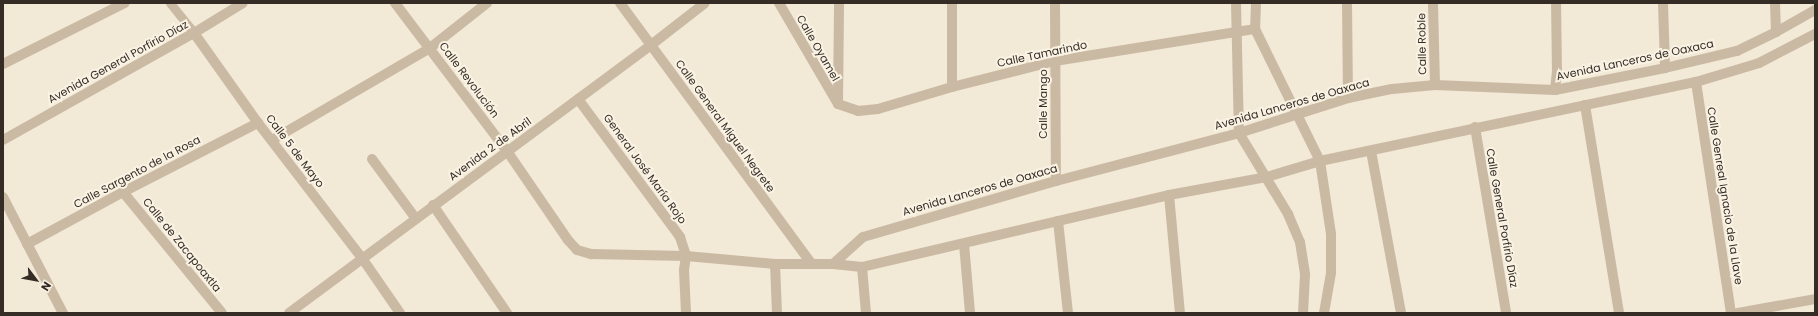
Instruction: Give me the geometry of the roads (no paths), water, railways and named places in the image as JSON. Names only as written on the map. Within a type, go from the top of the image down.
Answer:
[{"type":"street","points":[[3,64],[126,3]]},
{"type":"street","name":"Calle 5 de Mayo","points":[[170,3],[194,33],[258,123],[362,258],[400,313]]},
{"type":"street","name":"Avenida General Porfirio Díaz","points":[[3,140],[194,33],[243,3]]},
{"type":"street","name":"Calle Revolución","points":[[395,3],[506,151],[568,240],[577,250],[590,254],[686,256]]},
{"type":"street","points":[[272,140],[430,48],[487,3]]},
{"type":"street","name":"Calle General Miguel Negrete","points":[[620,3],[811,263]]},
{"type":"street","name":"Avenida 2 de Abril","points":[[289,313],[651,45],[705,3]]},
{"type":"street","name":"Calle Oyamel","points":[[779,3],[838,104]]},
{"type":"street","points":[[838,104],[839,3]]},
{"type":"street","points":[[952,3],[952,87]]},
{"type":"street","name":"Calle Mango","points":[[1055,3],[1056,181]]},
{"type":"street","points":[[1236,3],[1239,133],[1288,214],[1300,242],[1305,275],[1303,313]]},
{"type":"street","points":[[1256,3],[1255,29],[1320,161],[1331,234],[1331,273],[1324,313]]},
{"type":"street","points":[[1347,3],[1348,98]]},
{"type":"street","name":"Calle Roble","points":[[1433,3],[1435,85]]},
{"type":"street","points":[[1555,90],[1557,72],[1556,3]]},
{"type":"street","points":[[1663,3],[1665,68]]},
{"type":"street","points":[[1775,3],[1776,32]]},
{"type":"street","name":"Avenida Lanceros de Oaxaca","points":[[833,264],[862,237],[1056,181],[1239,133],[1348,98],[1392,89],[1435,85],[1555,90],[1665,68],[1737,51],[1776,32],[1815,10]]},
{"type":"street","name":"Calle Tamarindo","points":[[838,104],[858,111],[878,109],[952,87],[1055,61],[1255,29]]},
{"type":"street","points":[[686,313],[684,270],[686,256],[775,264],[811,263],[862,267],[1169,195],[1267,177],[1320,161],[1475,127],[1696,82],[1759,63],[1815,34]]},
{"type":"street","name":"Calle Genreal Ignacio de la Llave","points":[[1696,82],[1731,313]]},
{"type":"street","name":"General José María Rojo","points":[[578,99],[680,237],[686,256]]},
{"type":"street","points":[[1585,105],[1619,313]]},
{"type":"street","name":"Calle Sargento de la Rosa","points":[[27,244],[123,192],[258,123]]},
{"type":"street","name":"Calle General Porfirio Díaz","points":[[1475,127],[1506,313]]},
{"type":"street","points":[[1371,151],[1401,313]]},
{"type":"street","points":[[372,159],[416,219]]},
{"type":"street","name":"Calle de Zacapoaxtla","points":[[123,192],[222,313]]},
{"type":"street","points":[[1169,195],[1180,313]]},
{"type":"street","points":[[3,197],[63,313]]},
{"type":"street","points":[[433,206],[507,313]]},
{"type":"street","points":[[1058,221],[1068,313]]},
{"type":"street","points":[[964,244],[970,313]]},
{"type":"street","points":[[775,264],[777,313]]},
{"type":"street","points":[[862,267],[866,313]]},
{"type":"street","points":[[1738,313],[1815,299]]}]
